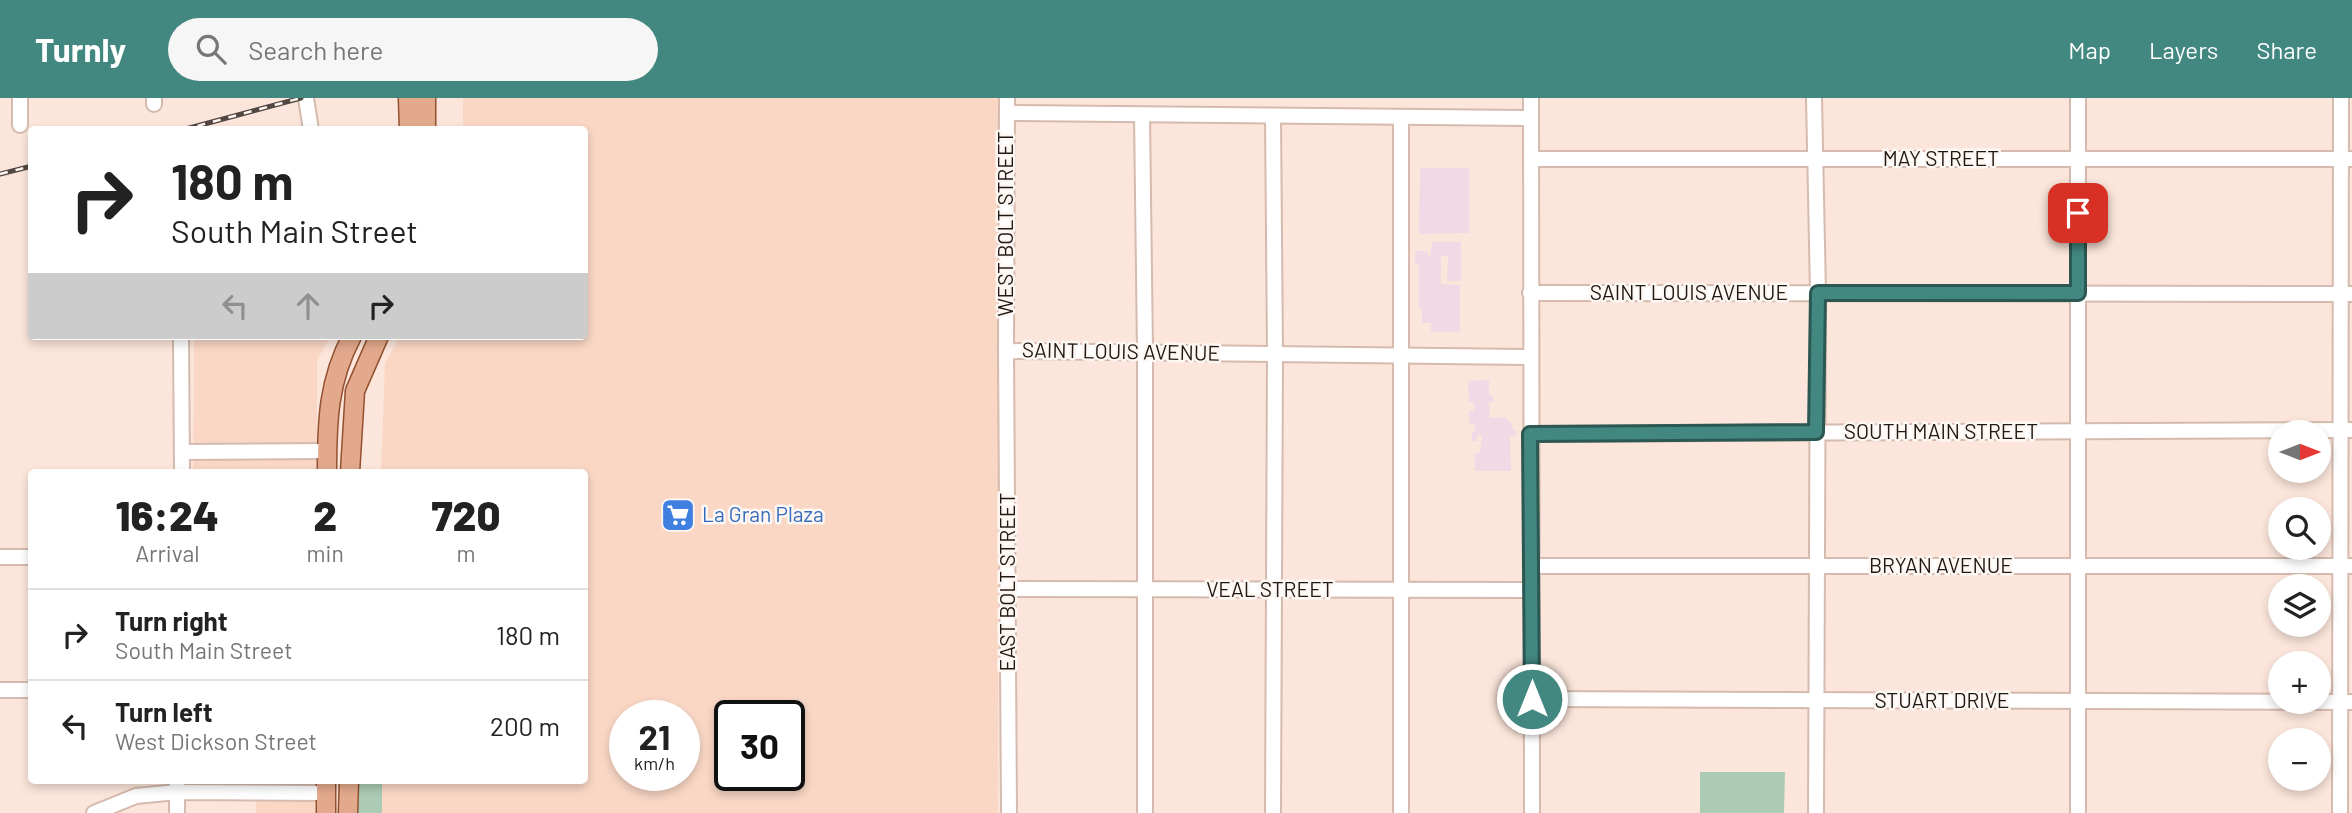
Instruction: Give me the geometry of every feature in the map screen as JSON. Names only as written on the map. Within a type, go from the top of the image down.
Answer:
[{"type":"main road","points":[[408,98],[409,126]]},
{"type":"main road","points":[[426,98],[426,126]]},
{"type":"main road","points":[[327,469],[335,376],[350,340]]},
{"type":"main road","points":[[350,469],[355,391],[377,340]]},
{"type":"main road","points":[[327,451],[341,463],[343,469]]},
{"type":"main road","points":[[348,813],[349,784]]},
{"type":"main road","points":[[326,787],[326,813]]},
{"type":"street","points":[[20,98],[20,125]]},
{"type":"street","points":[[306,98],[310,126]]},
{"type":"street","name":"WEST BOLT STREET","points":[[1006,351],[1007,98]]},
{"type":"street","points":[[1531,98],[1532,813]]},
{"type":"street","points":[[1814,98],[1818,293],[1816,813]]},
{"type":"street","points":[[2078,98],[2078,813]]},
{"type":"street","points":[[2340,813],[2346,702],[2346,159],[2341,98]]},
{"type":"street","points":[[1007,113],[1531,118]]},
{"type":"street","points":[[1142,115],[1145,813]]},
{"type":"street","points":[[1273,116],[1273,813]]},
{"type":"street","points":[[1401,117],[1401,813]]},
{"type":"street","name":"MAY STREET","points":[[1531,159],[2346,159]]},
{"type":"street","name":"SAINT LOUIS AVENUE","points":[[1531,293],[2346,294]]},
{"type":"street","points":[[181,340],[182,469]]},
{"type":"street","name":"SAINT LOUIS AVENUE","points":[[1006,351],[1531,357]]},
{"type":"street","name":"EAST BOLT STREET","points":[[1006,351],[1009,813]]},
{"type":"street","name":"SOUTH MAIN STREET","points":[[1530,434],[2345,430]]},
{"type":"street","points":[[182,452],[327,451]]},
{"type":"street","points":[[0,557],[28,557]]},
{"type":"street","name":"BRYAN AVENUE","points":[[1531,566],[2346,566]]},
{"type":"street","name":"VEAL STREET","points":[[1009,589],[1531,590]]},
{"type":"street","points":[[0,690],[28,690]]},
{"type":"street","name":"STUART DRIVE","points":[[1532,699],[2346,702]]},
{"type":"street","points":[[94,813],[136,796],[177,786],[326,787]]},
{"type":"street","points":[[177,786],[177,813]]},
{"type":"shaded area","name":"La Gran Plaza","points":[[463,98],[1000,98],[998,813],[370,813],[371,784],[588,784],[588,469],[381,469],[385,363],[398,340],[588,340],[588,126],[463,126]]},
{"type":"shaded area","points":[[1420,168],[1469,168],[1469,233],[1419,234]]},
{"type":"shaded area","points":[[1432,242],[1461,242],[1461,281],[1447,281],[1448,256],[1441,256],[1441,284],[1460,285],[1460,332],[1431,332],[1431,323],[1422,323],[1422,309],[1419,308],[1419,264],[1415,264],[1415,251],[1428,251],[1430,257]]},
{"type":"shaded area","points":[[194,340],[329,340],[317,360],[317,469],[193,469]]},
{"type":"shaded area","points":[[1489,380],[1489,395],[1493,395],[1493,402],[1489,402],[1490,418],[1505,417],[1512,423],[1513,430],[1516,430],[1516,436],[1510,437],[1511,471],[1475,471],[1475,453],[1480,453],[1482,435],[1477,435],[1477,441],[1472,441],[1475,425],[1469,424],[1469,411],[1474,410],[1474,402],[1469,402],[1468,381]]},
{"type":"shaded area","points":[[256,784],[315,784],[315,813],[256,813]]},
{"type":"green space","points":[[1700,772],[1785,772],[1784,813],[1700,813]]},
{"type":"green space","points":[[358,784],[382,784],[382,813],[358,813]]},
{"type":"railway","points":[[197,126],[301,98]]},
{"type":"railway","points":[[0,174],[28,167]]},
{"type":"place","name":"La Gran Plaza","points":[[678,515]]},
{"type":"route","points":[[1532,699],[1530,434],[1816,432],[1818,293],[2078,293],[2078,213]]}]
